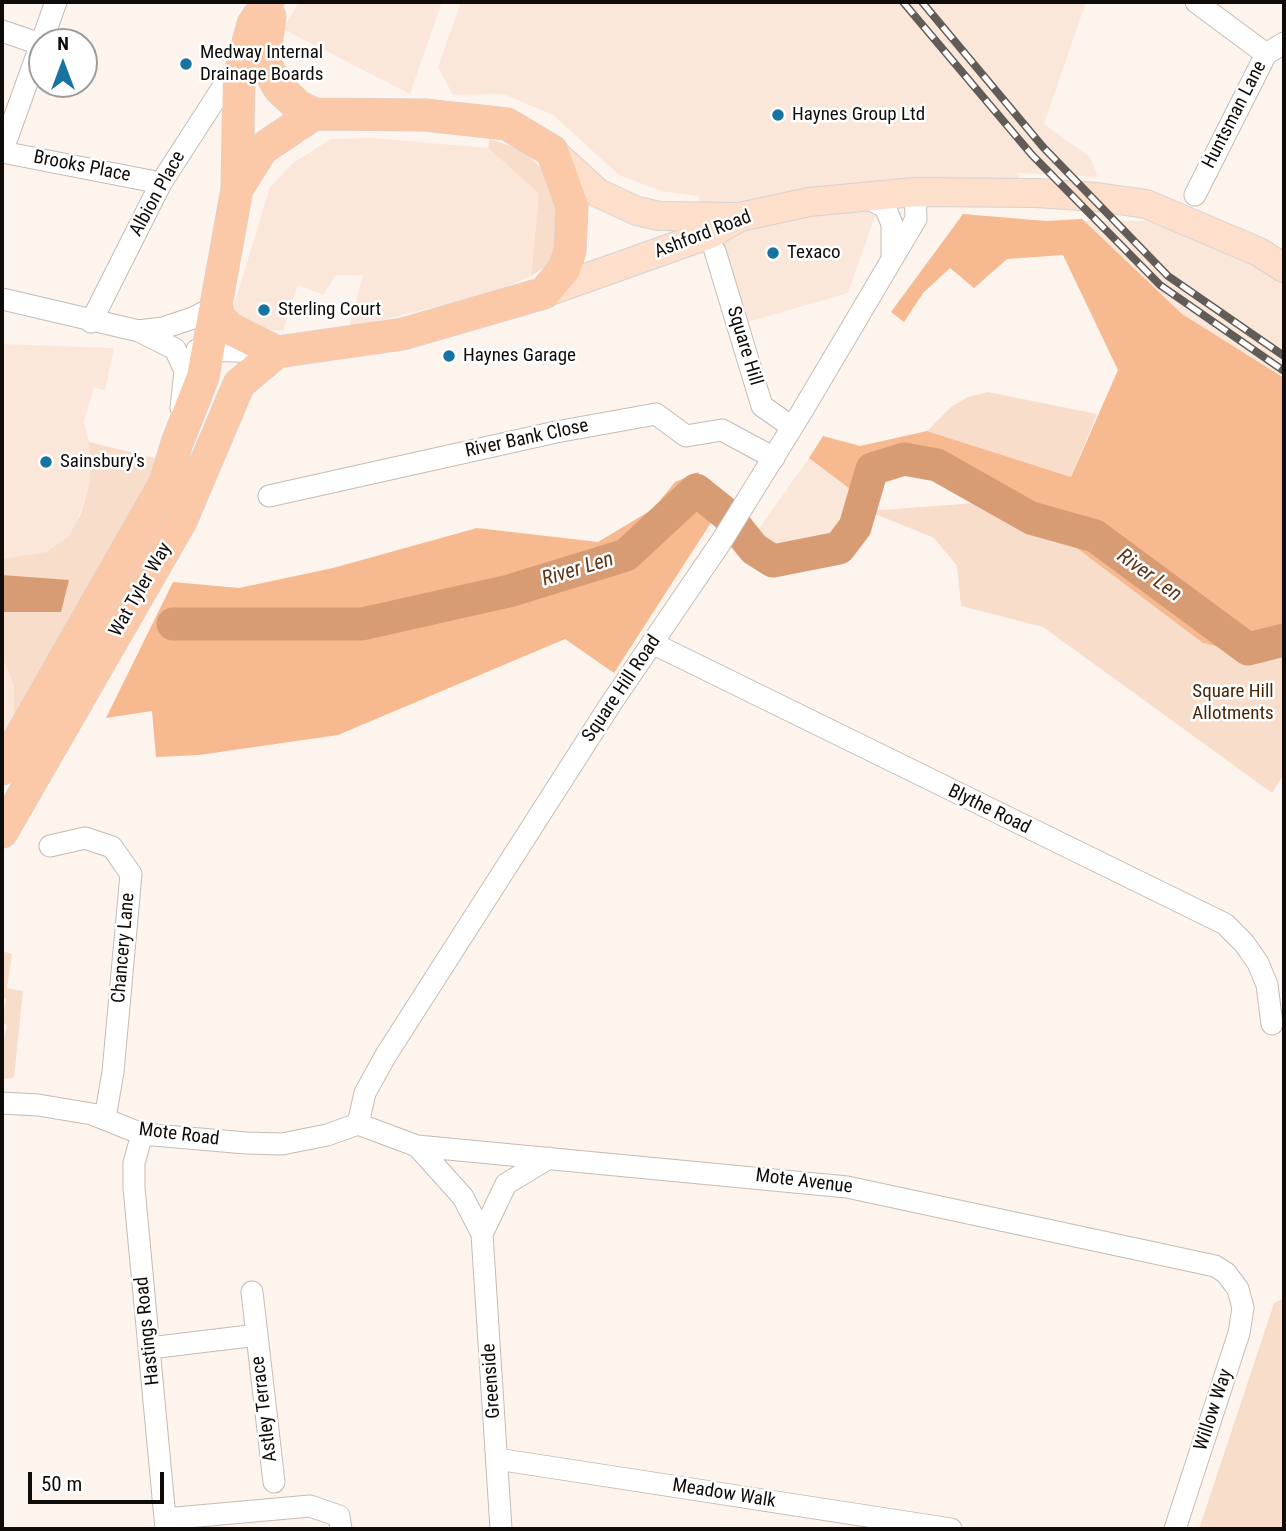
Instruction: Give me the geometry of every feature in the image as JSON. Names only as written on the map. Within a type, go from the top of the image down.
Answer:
[{"type":"highway","points":[[237,189],[239,76],[253,24],[268,2]]},
{"type":"highway","points":[[274,2],[266,32],[268,69],[279,88],[298,106],[314,114],[492,120],[523,131],[552,151],[572,206],[572,230],[564,269],[544,293]]},
{"type":"highway","points":[[237,189],[262,149],[314,114]]},
{"type":"highway","name":"Wat Tyler Way","points":[[2,769],[165,483],[177,443],[203,377],[237,189]]},
{"type":"highway","name":"Ashford Road","points":[[277,352],[403,334],[544,293]]},
{"type":"highway","points":[[216,306],[220,318],[229,328],[277,352]]},
{"type":"highway","name":"Wat Tyler Way","points":[[2,832],[181,522],[239,384],[277,352]]},
{"type":"main road","points":[[552,151],[598,193],[637,211],[659,216],[740,217]]},
{"type":"main road","name":"Ashford Road","points":[[544,293],[710,234],[740,217],[809,202],[915,192],[1036,193],[1146,204],[1259,252],[1284,268]]},
{"type":"street","points":[[46,28],[56,2]]},
{"type":"street","points":[[1196,2],[1275,49]]},
{"type":"street","points":[[2,31],[28,40]]},
{"type":"street","name":"Huntsman Lane","points":[[1195,195],[1275,49]]},
{"type":"street","name":"Albion Place","points":[[88,322],[161,183],[223,87],[239,76]]},
{"type":"street","points":[[2,152],[28,78]]},
{"type":"street","name":"Brooks Place","points":[[2,152],[161,183]]},
{"type":"street","name":"Square Hill Road","points":[[358,1124],[365,1093],[386,1055],[774,458],[916,219],[915,192]]},
{"type":"street","points":[[862,195],[885,207],[892,224],[892,256]]},
{"type":"street","name":"Square Hill","points":[[715,251],[762,406],[792,427]]},
{"type":"street","name":"Ashford Road","points":[[2,299],[88,322],[139,331],[163,328],[193,318],[216,306]]},
{"type":"street","name":"Ashford Road","points":[[139,331],[174,349],[185,371],[177,443]]},
{"type":"street","name":"Ashford Road","points":[[160,342],[209,352],[277,352]]},
{"type":"street","name":"River Bank Close","points":[[269,496],[556,432],[656,414],[686,436],[722,430],[774,458]]},
{"type":"street","name":"Blythe Road","points":[[652,643],[1225,924],[1244,943],[1258,963],[1267,985],[1272,1024]]},
{"type":"street","name":"Chancery Lane","points":[[50,846],[85,838],[112,847],[131,874],[113,1072],[105,1118]]},
{"type":"street","name":"Mote Road","points":[[2,1103],[38,1105],[105,1118],[142,1134],[282,1144],[327,1135],[358,1124]]},
{"type":"street","name":"Mote Avenue","points":[[358,1124],[417,1146],[766,1177],[910,1198],[1215,1266],[1226,1273],[1238,1289]]},
{"type":"street","name":"Hastings Road","points":[[142,1134],[134,1163],[134,1188],[166,1524]]},
{"type":"street","name":"Greenside","points":[[417,1146],[463,1197],[482,1234],[501,1529]]},
{"type":"street","name":"Greenside","points":[[482,1234],[506,1184],[549,1158]]},
{"type":"street","name":"Willow Way","points":[[1175,1529],[1239,1333],[1244,1308],[1238,1289]]},
{"type":"street","name":"Astley Terrace","points":[[252,1292],[274,1482]]},
{"type":"street","name":"Astley Terrace","points":[[150,1348],[257,1335]]},
{"type":"street","name":"Meadow Walk","points":[[497,1459],[951,1529]]},
{"type":"street","points":[[166,1524],[310,1506],[339,1516],[341,1529]]},
{"type":"shaded area","points":[[299,2],[442,2],[410,94],[283,29]]},
{"type":"shaded area","points":[[461,2],[1086,2],[1044,124],[1090,157],[1098,177],[1016,173],[1023,183],[887,182],[848,293],[748,322],[698,196],[661,191],[619,175],[553,115],[503,94],[453,95],[438,67]]},
{"type":"shaded area","points":[[371,138],[488,148],[539,194],[531,276],[493,293],[349,328],[363,275],[336,275],[323,295],[298,285],[283,331],[239,326],[234,305],[270,187],[293,163],[331,139]]},
{"type":"shaded area","points":[[963,214],[1046,221],[1082,219],[1182,314],[1284,378],[1284,655],[1265,658],[1203,643],[993,485],[907,454],[872,460],[858,495],[809,458],[823,436],[860,446],[927,431],[1071,477],[1118,370],[1063,255],[1007,259],[974,288],[950,268],[923,293],[904,322],[891,312]]},
{"type":"shaded area","points":[[1046,221],[1147,221],[1251,261],[1284,283],[1284,428]]},
{"type":"shaded area","points":[[2,344],[114,348],[105,390],[94,388],[84,421],[89,442],[90,481],[14,720],[2,742]]},
{"type":"shaded area","points":[[809,458],[858,495],[834,542],[770,546],[753,537]]},
{"type":"shaded area","points":[[698,472],[721,507],[614,673],[565,639],[338,735],[199,755],[156,757],[152,711],[106,718],[173,582],[239,588],[333,568],[477,528],[598,542],[653,509],[675,482]]},
{"type":"shaded area","points":[[2,575],[69,580],[61,612],[2,612]]},
{"type":"green space","points":[[490,139],[523,150],[547,174],[557,198],[561,238],[552,262],[531,276],[539,194],[488,148]]},
{"type":"green space","points":[[988,392],[1097,414],[1071,477],[927,431],[952,406],[968,397]]},
{"type":"green space","points":[[89,442],[162,460],[14,720],[14,685],[2,657],[2,559],[47,552],[68,537],[80,516],[90,481]]},
{"type":"green space","name":"Square Hill Allotments","points":[[975,503],[1012,514],[1105,552],[1265,658],[1284,655],[1284,774],[1272,793],[1043,627],[961,606],[957,566],[934,538],[868,511]]},
{"type":"green space","points":[[2,951],[12,954],[7,988],[23,991],[14,1078],[2,1079],[2,1046],[7,1025],[2,1023],[6,999],[2,997]]},
{"type":"green space","points":[[1284,1298],[1284,1529],[1199,1529],[1274,1303]]},
{"type":"waterway","name":"River Len","points":[[173,624],[362,624],[509,591],[626,555],[696,490],[726,514],[754,549],[773,561],[839,548],[855,527],[872,469],[904,459],[937,465],[1031,518],[1095,536],[1248,649],[1284,640]]},
{"type":"railway","points":[[903,2],[1032,155],[1160,285],[1284,371]]},
{"type":"railway","points":[[922,2],[1043,147],[1168,276],[1284,356]]},
{"type":"place","name":"Medway Internal Drainage Boards","points":[[186,64]]},
{"type":"place","name":"Haynes Group Ltd","points":[[778,115]]},
{"type":"place","name":"Texaco","points":[[773,253]]},
{"type":"place","name":"Sterling Court","points":[[264,310]]},
{"type":"place","name":"Haynes Garage","points":[[449,356]]},
{"type":"place","name":"Sainsbury's","points":[[46,462]]}]
